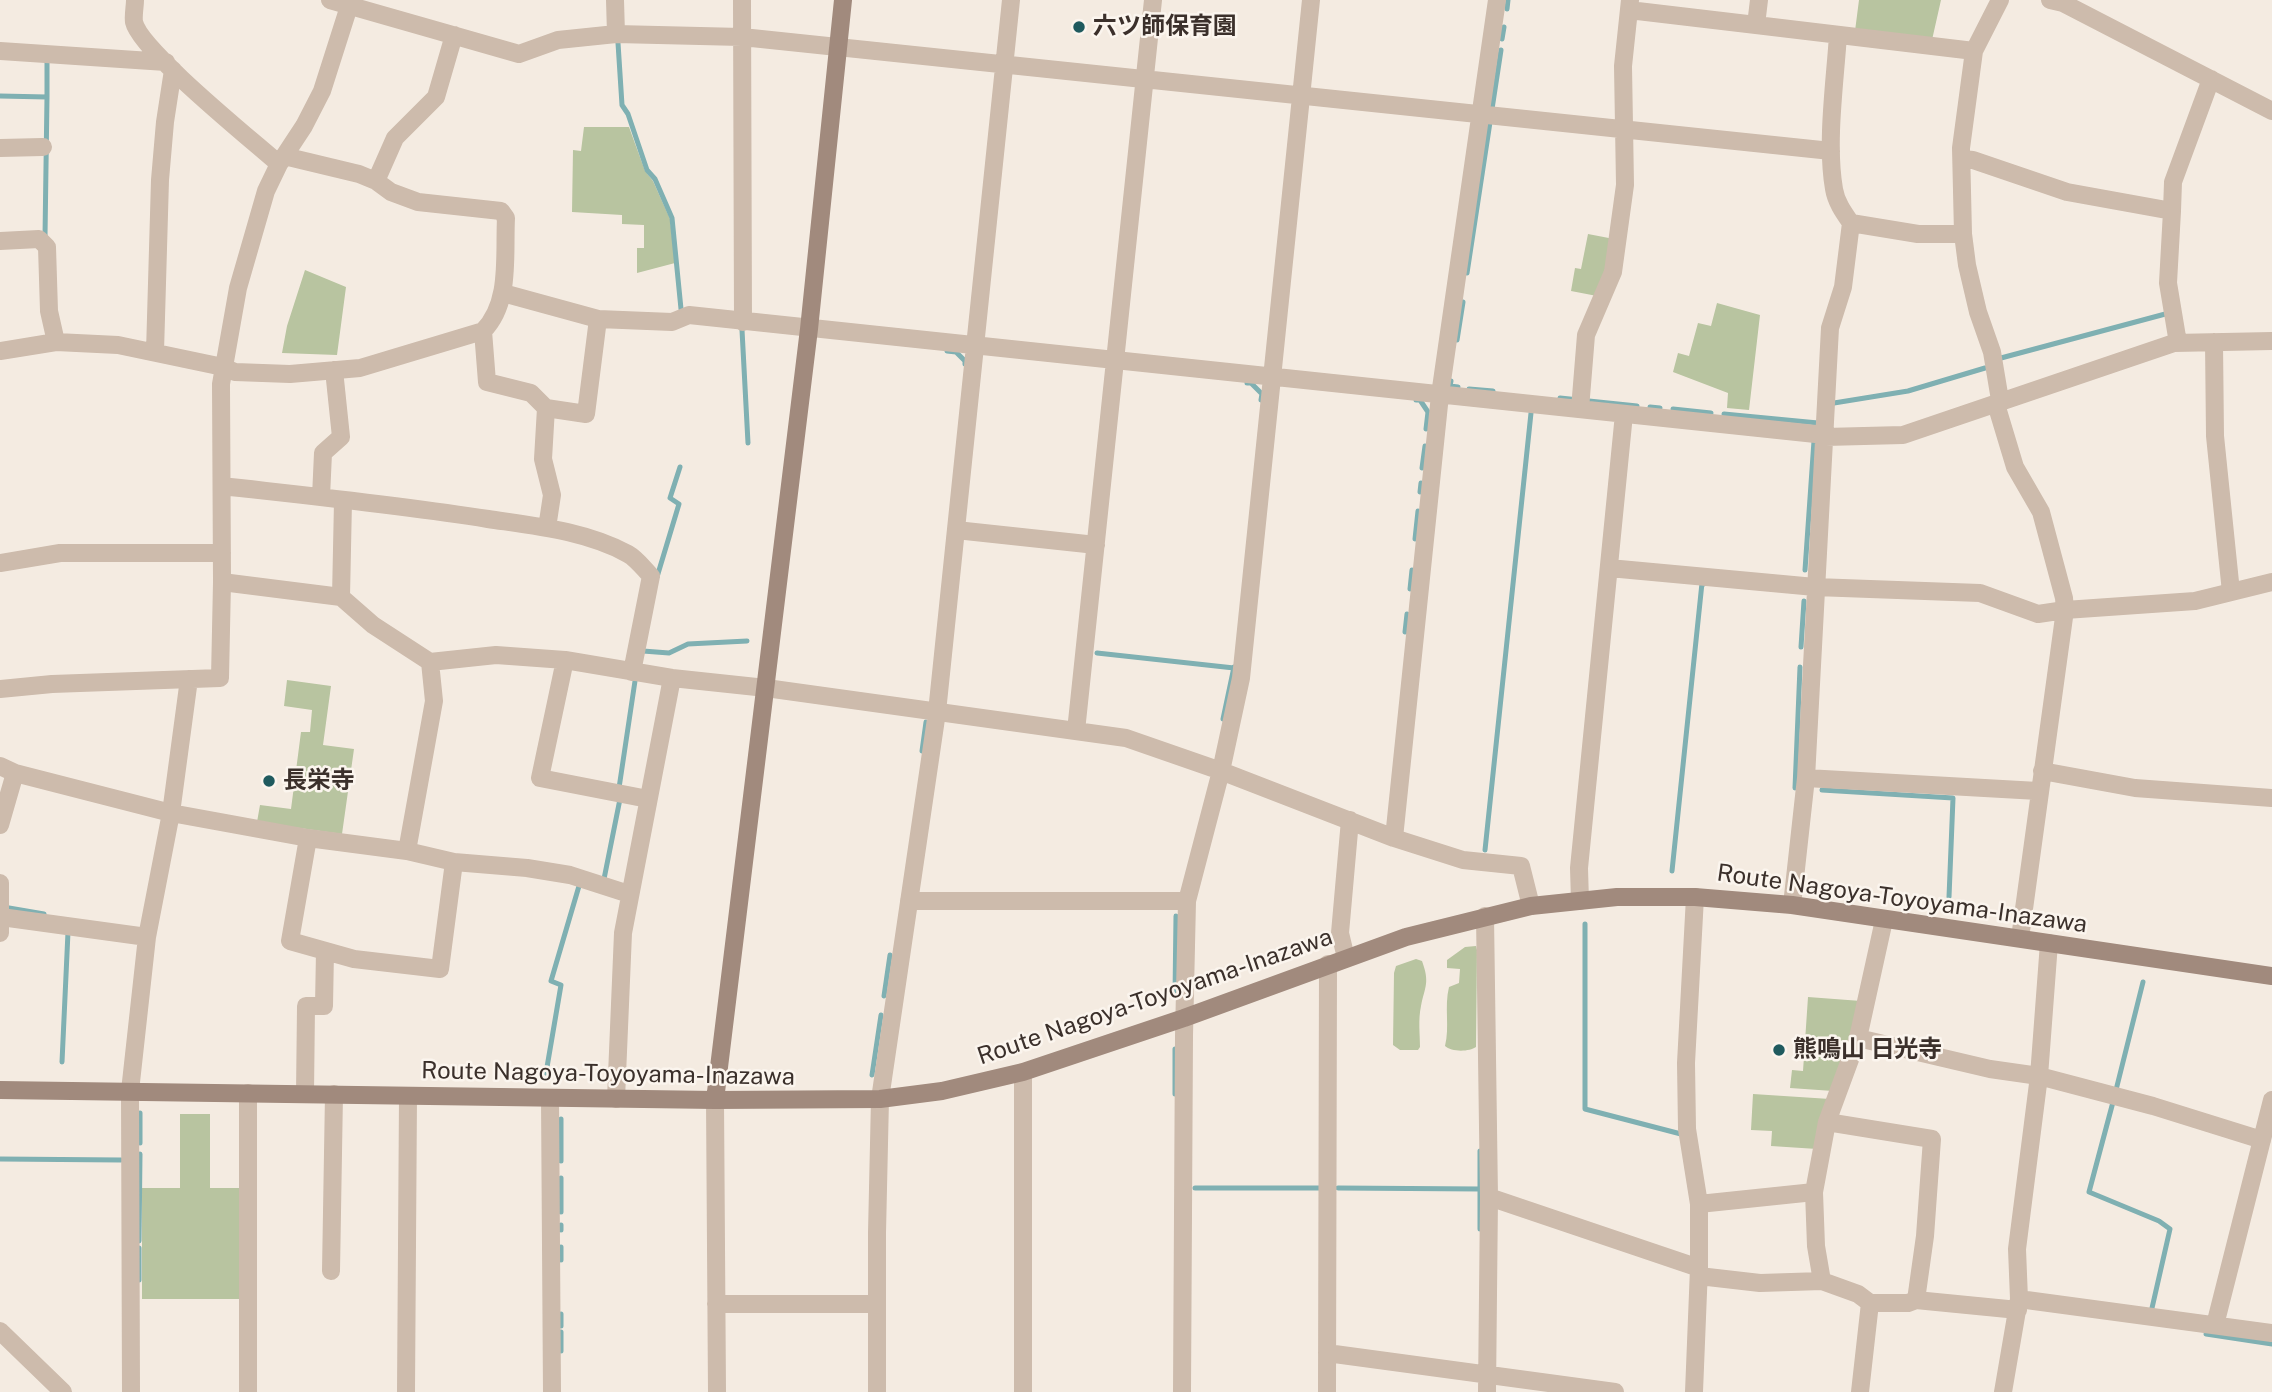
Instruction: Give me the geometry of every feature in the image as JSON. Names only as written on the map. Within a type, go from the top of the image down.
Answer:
[{"type":"main road","points":[[716,1100],[809,329],[843,0]]},
{"type":"main road","name":"Route Nagoya-Toyoyama-Inazawa","points":[[0,1090],[880,1100],[942,1091],[1023,1072],[1184,1018],[1406,937],[1531,906],[1617,897],[1695,897],[1792,905],[2272,976]]},
{"type":"street","points":[[0,351],[56,342],[118,345],[236,372],[276,373],[360,368],[483,331],[492,321],[503,293],[506,215],[501,211],[418,202],[391,192],[376,181],[359,174],[282,160],[169,66],[143,39],[134,22],[135,0]]},
{"type":"street","points":[[330,0],[350,2],[519,54],[558,40],[616,34],[742,37],[1831,151]]},
{"type":"street","points":[[615,0],[616,34]]},
{"type":"street","points":[[742,0],[743,322]]},
{"type":"street","points":[[877,1392],[880,1100],[937,712],[1011,0]]},
{"type":"street","points":[[1076,731],[1153,0]]},
{"type":"street","points":[[1182,1392],[1187,901],[1221,771],[1241,678],[1311,0]]},
{"type":"street","points":[[1394,838],[1440,395],[1487,116],[1497,0]]},
{"type":"street","points":[[1756,25],[1759,0]]},
{"type":"street","points":[[2000,0],[1974,51],[1961,148],[1963,234],[1978,312],[1992,352],[1998,402],[2015,467],[2040,512],[2065,610],[2020,938]]},
{"type":"street","points":[[2050,0],[2063,3],[2272,111]]},
{"type":"street","points":[[0,689],[52,684],[220,678],[223,367],[237,288],[267,191],[322,91],[350,2]]},
{"type":"street","points":[[1581,404],[1586,335],[1613,272],[1625,185],[1623,66],[1629,5],[1756,25],[1974,51]]},
{"type":"street","points":[[376,181],[395,138],[436,97],[454,35]]},
{"type":"street","points":[[1792,905],[1806,778],[1830,328],[1843,287],[1851,223],[1840,207],[1834,191],[1831,151],[1838,35]]},
{"type":"street","points":[[0,51],[169,66]]},
{"type":"street","points":[[155,352],[160,180],[169,66]]},
{"type":"street","points":[[2178,343],[2168,283],[2173,182],[2211,79]]},
{"type":"street","points":[[0,148],[43,147]]},
{"type":"street","points":[[1962,159],[1973,160],[2067,192],[2172,211]]},
{"type":"street","points":[[1851,223],[1918,234],[1963,234]]},
{"type":"street","points":[[0,241],[39,239],[47,247],[49,310],[56,342]]},
{"type":"street","points":[[503,293],[598,319],[673,322],[689,315],[1440,395],[1581,404],[1624,414],[1825,436],[1903,435],[2178,343],[2272,341]]},
{"type":"street","points":[[483,331],[487,382],[531,393],[546,408],[586,414],[598,319]]},
{"type":"street","points":[[2214,342],[2215,436],[2231,592]]},
{"type":"street","points":[[321,497],[323,453],[341,437],[334,370]]},
{"type":"street","points":[[546,408],[543,459],[552,495],[547,528]]},
{"type":"street","points":[[1580,901],[1579,868],[1624,414]]},
{"type":"street","points":[[222,486],[412,507],[547,528],[597,541],[631,555],[651,576],[632,672]]},
{"type":"street","points":[[341,597],[343,501]]},
{"type":"street","points":[[956,530],[1096,545]]},
{"type":"street","points":[[0,563],[60,553],[222,553]]},
{"type":"street","points":[[1609,568],[1815,587],[1980,593],[2038,614],[2195,601],[2272,582]]},
{"type":"street","points":[[222,582],[341,597],[373,625],[430,662],[496,655],[565,660],[672,678],[766,688],[1126,738],[1221,771],[1394,838],[1463,860],[1521,866],[1531,906]]},
{"type":"street","points":[[565,660],[540,778],[648,799]]},
{"type":"street","points":[[407,851],[434,701],[430,662]]},
{"type":"street","points":[[616,1099],[623,933],[672,678]]},
{"type":"street","points":[[131,1392],[130,1091],[147,937],[171,813],[189,679]]},
{"type":"street","points":[[0,825],[7,769],[171,813],[309,838],[407,851],[454,862],[527,868],[570,875],[629,894]]},
{"type":"street","points":[[2042,771],[2135,788],[2272,798]]},
{"type":"street","points":[[1806,778],[2038,792]]},
{"type":"street","points":[[1327,1392],[1337,961],[1350,820]]},
{"type":"street","points":[[309,838],[289,941],[354,959],[440,969],[454,862]]},
{"type":"street","points":[[0,883],[0,933]]},
{"type":"street","points":[[1694,1392],[1699,1204],[1687,1129],[1686,1088],[1695,897]]},
{"type":"street","points":[[909,901],[1187,901]]},
{"type":"street","points":[[1485,916],[1489,1196],[1487,1383]]},
{"type":"street","points":[[1,917],[147,937]]},
{"type":"street","points":[[1822,1281],[1816,1247],[1814,1192],[1826,1122],[1858,1038],[1884,920]]},
{"type":"street","points":[[2003,1392],[2018,1304],[2017,1249],[2039,1076],[2049,943]]},
{"type":"street","points":[[305,1094],[306,1006],[324,1006],[325,951]]},
{"type":"street","points":[[1858,1038],[1990,1069],[2039,1076],[2153,1106],[2167,1113],[2262,1140]]},
{"type":"street","points":[[1023,1072],[1023,1392]]},
{"type":"street","points":[[248,1093],[248,1392]]},
{"type":"street","points":[[331,1270],[334,1094]]},
{"type":"street","points":[[407,1392],[408,1096]]},
{"type":"street","points":[[550,1098],[552,1392]]},
{"type":"street","points":[[716,1100],[717,1392]]},
{"type":"street","points":[[2215,1325],[2272,1100]]},
{"type":"street","points":[[1826,1122],[1932,1139],[1925,1236],[1916,1300]]},
{"type":"street","points":[[1699,1204],[1814,1192]]},
{"type":"street","points":[[1489,1196],[1699,1272],[1760,1283],[1822,1281],[1858,1294],[1870,1303],[1908,1303],[1916,1300],[2018,1304],[2272,1332]]},
{"type":"street","points":[[1860,1392],[1870,1303]]},
{"type":"street","points":[[716,1304],[877,1304]]},
{"type":"street","points":[[0,1331],[63,1392]]},
{"type":"street","points":[[1327,1353],[1487,1383],[1615,1392]]},
{"type":"green space","points":[[1859,0],[1941,0],[1932,40],[1855,31]]},
{"type":"green space","points":[[584,127],[629,127],[645,171],[653,181],[670,219],[675,263],[637,273],[637,248],[644,248],[644,225],[622,224],[622,215],[572,212],[573,150],[581,151]]},
{"type":"green space","points":[[1588,234],[1614,239],[1597,296],[1571,291],[1575,268],[1581,269]]},
{"type":"green space","points":[[305,270],[346,287],[337,355],[282,353],[287,326]]},
{"type":"green space","points":[[1717,303],[1760,315],[1749,410],[1727,408],[1728,393],[1673,372],[1678,353],[1689,356],[1698,323],[1711,326]]},
{"type":"green space","points":[[287,680],[331,686],[323,745],[354,749],[342,834],[257,822],[260,805],[291,809],[301,732],[310,732],[312,710],[284,706]]},
{"type":"green space","points":[[1476,946],[1476,1047],[1465,1050],[1451,1049],[1445,1046],[1448,994],[1449,987],[1459,983],[1460,969],[1447,968],[1447,960],[1465,947]]},
{"type":"green space","points":[[1416,959],[1422,961],[1426,980],[1420,1016],[1420,1047],[1418,1050],[1400,1050],[1393,1045],[1394,973],[1396,966]]},
{"type":"green space","points":[[1808,997],[1861,1001],[1833,1091],[1790,1088],[1792,1070],[1803,1071]]},
{"type":"green space","points":[[1753,1094],[1830,1099],[1817,1149],[1771,1146],[1772,1131],[1751,1130]]},
{"type":"green space","points":[[180,1114],[210,1114],[210,1188],[242,1188],[242,1299],[142,1299],[142,1188],[180,1188]]},
{"type":"waterway","points":[[1507,9],[1508,0]]},
{"type":"waterway","points":[[1502,39],[1504,27]]},
{"type":"waterway","points":[[618,43],[622,105],[628,114],[647,170],[655,179],[672,218],[681,309]]},
{"type":"waterway","points":[[1467,273],[1501,50]]},
{"type":"waterway","points":[[47,61],[47,97]]},
{"type":"waterway","points":[[0,96],[47,97],[45,236]]},
{"type":"waterway","points":[[1457,340],[1463,302]]},
{"type":"waterway","points":[[2001,358],[2169,313]]},
{"type":"waterway","points":[[742,330],[748,443]]},
{"type":"waterway","points":[[947,351],[956,352],[965,364]]},
{"type":"waterway","points":[[1834,403],[1908,391],[1985,368]]},
{"type":"waterway","points":[[1451,381],[1450,386],[1458,387]]},
{"type":"waterway","points":[[1247,383],[1251,383],[1262,394],[1261,400]]},
{"type":"waterway","points":[[1469,389],[1493,391]]},
{"type":"waterway","points":[[1560,398],[1637,406]]},
{"type":"waterway","points":[[1416,400],[1420,400],[1428,412],[1426,429]]},
{"type":"waterway","points":[[1650,407],[1660,408]]},
{"type":"waterway","points":[[1673,409],[1711,413]]},
{"type":"waterway","points":[[1485,850],[1531,413]]},
{"type":"waterway","points":[[1724,414],[1818,423]]},
{"type":"waterway","points":[[1805,570],[1814,441]]},
{"type":"waterway","points":[[1422,468],[1425,446]]},
{"type":"waterway","points":[[657,577],[679,504],[670,498],[680,467]]},
{"type":"waterway","points":[[1420,492],[1421,483]]},
{"type":"waterway","points":[[1415,539],[1418,511]]},
{"type":"waterway","points":[[1410,589],[1412,570]]},
{"type":"waterway","points":[[1672,871],[1702,583],[1704,584]]},
{"type":"waterway","points":[[1801,647],[1804,601]]},
{"type":"waterway","points":[[1405,632],[1407,614]]},
{"type":"waterway","points":[[643,651],[669,653],[688,644],[747,641]]},
{"type":"waterway","points":[[1097,653],[1234,668]]},
{"type":"waterway","points":[[1223,719],[1234,667]]},
{"type":"waterway","points":[[1795,788],[1800,667]]},
{"type":"waterway","points":[[619,788],[635,681]]},
{"type":"waterway","points":[[922,751],[926,722]]},
{"type":"waterway","points":[[1822,790],[1953,798],[1949,897]]},
{"type":"waterway","points":[[604,879],[620,799]]},
{"type":"waterway","points":[[546,1073],[561,985],[551,981],[579,886]]},
{"type":"waterway","points":[[9,908],[44,914]]},
{"type":"waterway","points":[[1175,995],[1176,916]]},
{"type":"waterway","points":[[1585,924],[1585,1109],[1681,1134]]},
{"type":"waterway","points":[[62,1062],[68,932]]},
{"type":"waterway","points":[[884,996],[890,955]]},
{"type":"waterway","points":[[2116,1090],[2143,982]]},
{"type":"waterway","points":[[872,1075],[881,1015]]},
{"type":"waterway","points":[[1175,1049],[1175,1094]]},
{"type":"waterway","points":[[2113,1102],[2089,1192],[2159,1221],[2170,1229],[2152,1308]]},
{"type":"waterway","points":[[140,1113],[140,1143]]},
{"type":"waterway","points":[[561,1119],[561,1161]]},
{"type":"waterway","points":[[1480,1151],[1480,1229]]},
{"type":"waterway","points":[[139,1241],[140,1154]]},
{"type":"waterway","points":[[0,1159],[121,1160]]},
{"type":"waterway","points":[[561,1178],[561,1212]]},
{"type":"waterway","points":[[1195,1188],[1320,1188]]},
{"type":"waterway","points":[[1338,1188],[1480,1189]]},
{"type":"waterway","points":[[561,1225],[561,1230]]},
{"type":"waterway","points":[[561,1247],[561,1260]]},
{"type":"waterway","points":[[139,1248],[139,1280]]},
{"type":"waterway","points":[[561,1314],[561,1326]]},
{"type":"waterway","points":[[561,1332],[561,1351]]},
{"type":"waterway","points":[[2206,1334],[2272,1344]]},
{"type":"place","name":"六ツ師保育園","points":[[1079,27]]},
{"type":"place","name":"長栄寺","points":[[269,781]]},
{"type":"place","name":"熊鳴山 日光寺","points":[[1779,1050]]}]
